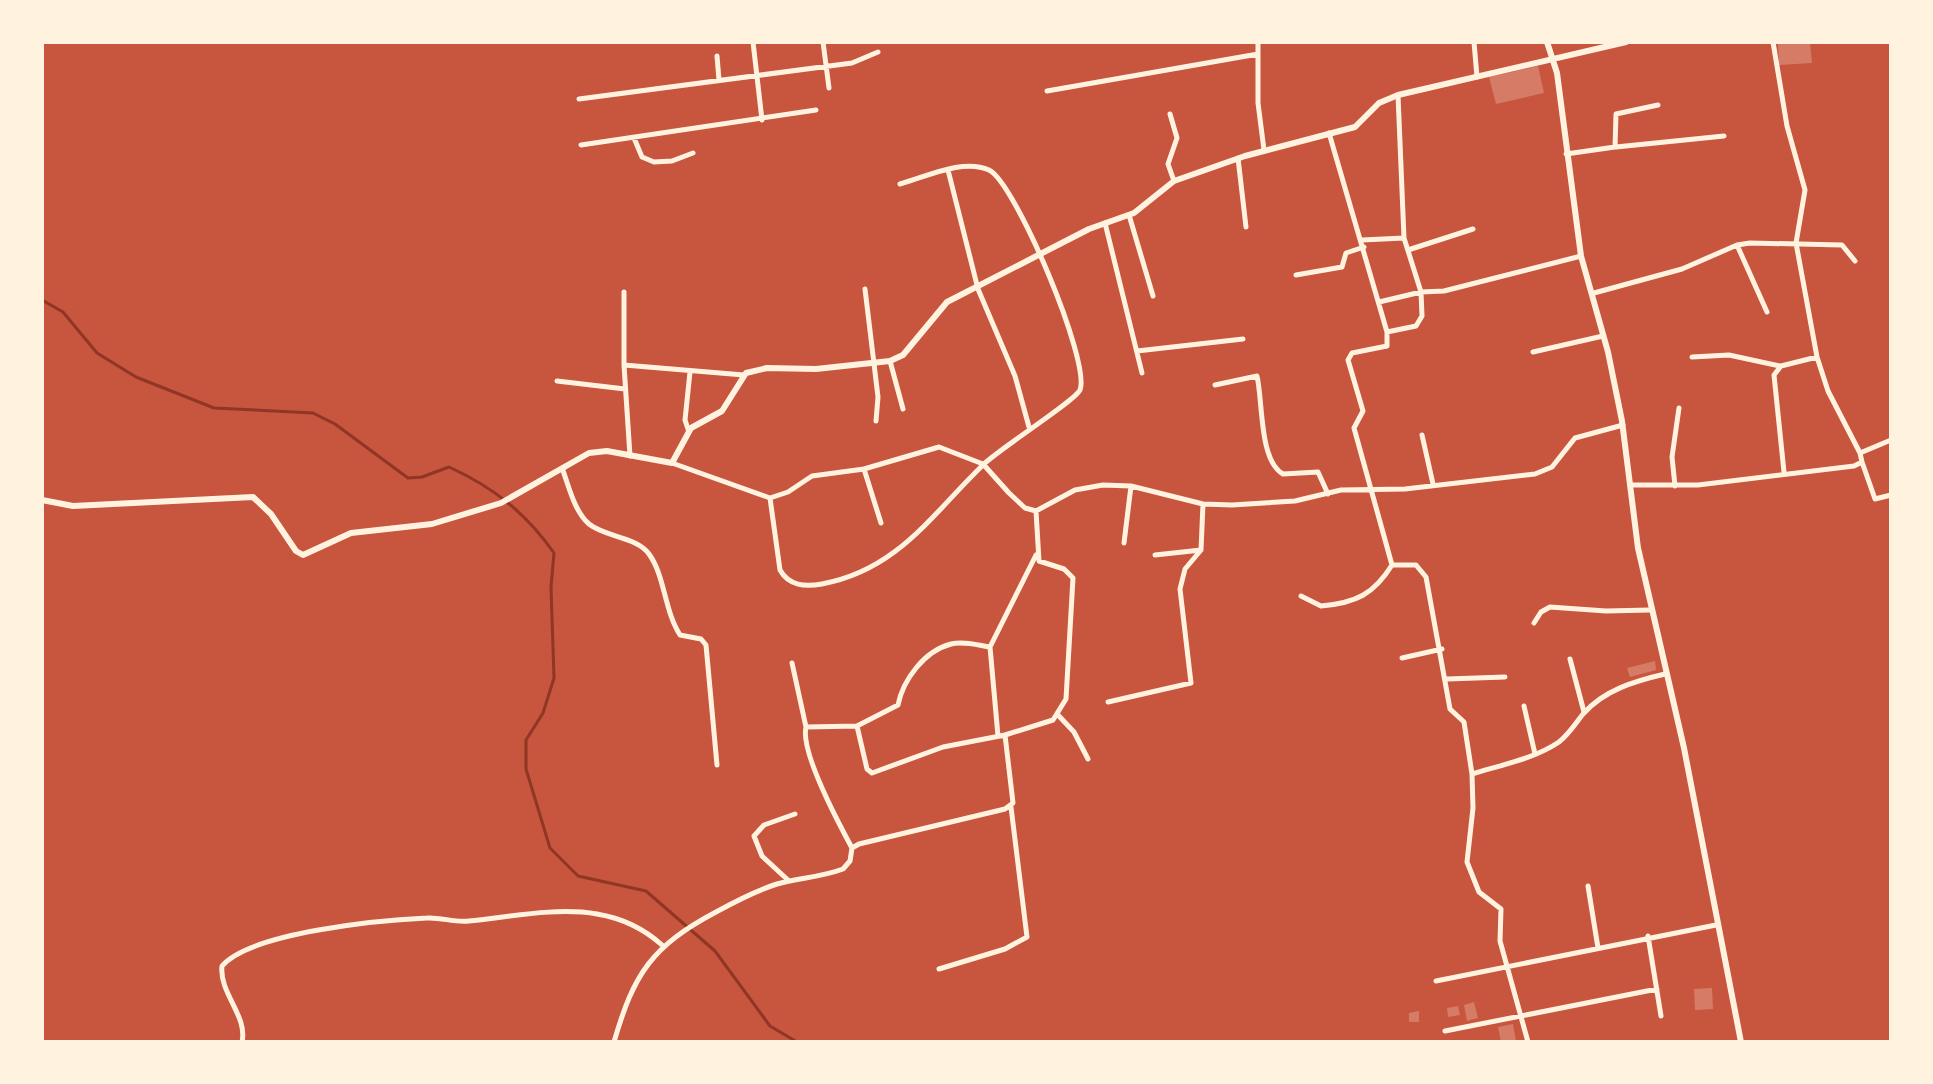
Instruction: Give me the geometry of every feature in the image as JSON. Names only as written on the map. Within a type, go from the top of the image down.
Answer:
[{"type":"street","points":[[753,42],[762,120]]},
{"type":"street","points":[[823,42],[829,88]]},
{"type":"street","points":[[1258,42],[1258,103],[1264,150]]},
{"type":"street","points":[[1474,42],[1477,77]]},
{"type":"street","points":[[1547,42],[1552,57],[1581,256],[1594,293],[1623,425],[1650,610],[1684,748],[1741,1042]]},
{"type":"street","points":[[624,365],[744,375],[767,368],[816,369],[890,361],[903,355],[947,302],[978,289],[1039,253],[1147,206],[1174,181],[1264,150],[1355,127],[1379,103],[1398,95],[1626,42]]},
{"type":"street","points":[[1773,42],[1787,126],[1805,190],[1796,243],[1815,332],[1817,357],[1828,391],[1860,453],[1875,499],[1891,495]]},
{"type":"street","points":[[579,99],[852,63],[878,52]]},
{"type":"street","points":[[1047,91],[1258,54]]},
{"type":"street","points":[[717,56],[719,80]]},
{"type":"street","points":[[1387,332],[1416,326],[1422,316],[1421,292],[1404,238],[1398,95]]},
{"type":"street","points":[[1615,147],[1616,114],[1658,105]]},
{"type":"street","points":[[581,145],[816,110]]},
{"type":"street","points":[[1170,114],[1177,138],[1168,164],[1174,181]]},
{"type":"street","points":[[1301,596],[1321,606],[1365,594],[1382,583],[1392,565],[1368,489],[1354,428],[1363,411],[1348,360],[1352,353],[1387,346],[1387,332],[1329,132]]},
{"type":"street","points":[[1565,154],[1724,136]]},
{"type":"street","points":[[634,138],[642,157],[654,162],[693,153]]},
{"type":"street","points":[[1238,158],[1246,227]]},
{"type":"street","points":[[770,498],[780,570],[790,582],[807,587],[850,578],[880,565],[949,504],[983,464],[1029,427],[1074,398],[1081,386],[1077,356],[1060,299],[1012,198],[994,173],[971,167],[948,170],[900,184]]},
{"type":"street","points":[[948,170],[978,289],[1015,376],[1029,427]]},
{"type":"street","points":[[1129,215],[1153,296]]},
{"type":"street","points":[[1105,223],[1142,373]]},
{"type":"street","points":[[1408,250],[1473,229]]},
{"type":"street","points":[[1296,275],[1342,267],[1346,253],[1363,244],[1404,238]]},
{"type":"street","points":[[1737,245],[1767,312]]},
{"type":"street","points":[[1594,293],[1682,269],[1737,245],[1842,245],[1855,261]]},
{"type":"street","points":[[1379,302],[1467,286],[1581,256]]},
{"type":"street","points":[[865,289],[874,363],[876,421]]},
{"type":"street","points":[[624,292],[624,365],[630,456]]},
{"type":"street","points":[[1533,352],[1603,336]]},
{"type":"street","points":[[1137,351],[1243,339]]},
{"type":"street","points":[[1692,357],[1729,355],[1781,366],[1817,357]]},
{"type":"street","points":[[890,361],[903,409]]},
{"type":"street","points":[[1781,366],[1773,379],[1784,472]]},
{"type":"street","points":[[689,432],[685,420],[690,372]]},
{"type":"street","points":[[672,463],[689,432],[722,411],[744,375]]},
{"type":"street","points":[[1215,385],[1257,376],[1265,443],[1274,468],[1287,475],[1318,472],[1328,494]]},
{"type":"street","points":[[557,381],[625,389]]},
{"type":"street","points":[[1675,486],[1672,457],[1679,408]]},
{"type":"street","points":[[42,500],[73,506],[253,497],[271,514],[296,551],[303,555],[351,533],[432,524],[501,503],[597,452],[672,463],[770,498],[788,492],[807,478],[864,469],[939,447],[983,464],[1025,508],[1036,511],[1089,486],[1131,486],[1203,504],[1278,503],[1368,489],[1535,474],[1552,467],[1575,438],[1623,425]]},
{"type":"street","points":[[1422,435],[1433,484]]},
{"type":"street","points":[[1860,453],[1891,440]]},
{"type":"street","points":[[1630,485],[1675,486],[1854,466],[1862,462]]},
{"type":"street","points":[[562,468],[576,506],[590,524],[647,550],[654,561],[673,623],[680,635],[701,639],[706,645],[717,765]]},
{"type":"street","points":[[864,469],[881,523]]},
{"type":"street","points":[[1124,543],[1131,486]]},
{"type":"street","points":[[1108,702],[1191,683],[1180,589],[1185,569],[1201,550],[1203,504]]},
{"type":"street","points":[[857,726],[867,769],[872,773],[943,747],[1039,727],[1058,715],[1066,699],[1073,578],[1064,569],[1039,561],[1036,555],[1036,511]]},
{"type":"street","points":[[1155,555],[1201,550]]},
{"type":"street","points":[[998,736],[995,670],[990,647],[1036,555]]},
{"type":"street","points":[[1392,565],[1416,565],[1422,570],[1442,649],[1450,709],[1464,722],[1472,774],[1473,808],[1467,862],[1479,892],[1501,909],[1500,941],[1528,1042]]},
{"type":"street","points":[[1534,623],[1541,612],[1550,607],[1594,611],[1650,610]]},
{"type":"street","points":[[806,727],[857,726],[898,705],[907,675],[944,647],[954,643],[990,647]]},
{"type":"street","points":[[1402,658],[1442,649]]},
{"type":"street","points":[[1570,659],[1584,713]]},
{"type":"street","points":[[614,1042],[630,995],[662,945],[741,898],[790,881],[843,869],[850,861],[852,848],[825,798],[806,741],[806,727],[792,663]]},
{"type":"street","points":[[1472,774],[1535,754],[1561,740],[1584,713],[1628,683],[1665,674]]},
{"type":"street","points":[[1447,679],[1505,677]]},
{"type":"street","points":[[1524,706],[1535,754]]},
{"type":"street","points":[[1058,715],[1074,732],[1088,759]]},
{"type":"street","points":[[939,969],[1005,949],[1027,937],[1011,807],[1014,786],[1005,735]]},
{"type":"street","points":[[852,848],[1011,807]]},
{"type":"street","points":[[790,881],[762,856],[754,836],[764,825],[795,814]]},
{"type":"street","points":[[1588,886],[1598,948]]},
{"type":"street","points":[[242,1042],[236,1010],[222,979],[222,966],[239,954],[294,935],[423,918],[467,921],[507,915],[582,913],[635,926],[662,945]]},
{"type":"street","points":[[1436,981],[1648,936],[1716,925]]},
{"type":"street","points":[[1648,936],[1661,1016]]},
{"type":"street","points":[[1445,1031],[1657,989]]},
{"type":"building","points":[[1778,42],[1810,42],[1812,63],[1779,65]]},
{"type":"building","points":[[1538,66],[1544,93],[1496,104],[1489,77]]},
{"type":"building","points":[[1655,661],[1656,670],[1630,677],[1627,668]]},
{"type":"building","points":[[1712,988],[1713,1009],[1695,1010],[1694,989]]},
{"type":"building","points":[[1474,1002],[1478,1018],[1467,1021],[1464,1005]]},
{"type":"building","points":[[1458,1006],[1460,1015],[1448,1017],[1447,1008]]},
{"type":"building","points":[[1419,1011],[1419,1022],[1409,1022],[1409,1013]]},
{"type":"building","points":[[1513,1024],[1516,1041],[1501,1042],[1498,1027]]},
{"type":"waterway","points":[[42,300],[63,312],[97,353],[136,377],[214,408],[313,413],[335,424],[408,478],[422,477],[449,467],[494,492],[520,513],[554,553],[551,587],[554,678],[543,713],[526,740],[526,769],[550,848],[578,876],[646,891],[715,951],[770,1026],[797,1042]]}]
